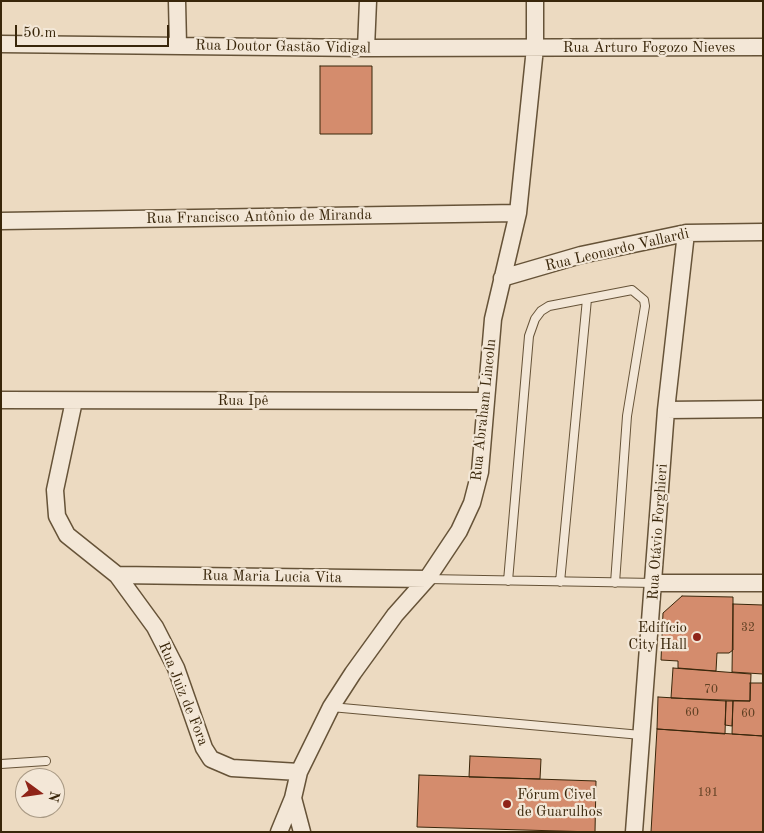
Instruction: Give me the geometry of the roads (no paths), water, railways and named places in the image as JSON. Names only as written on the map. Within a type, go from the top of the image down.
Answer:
[{"type":"street","points":[[176,1],[178,46]]},
{"type":"street","points":[[366,48],[368,1]]},
{"type":"street","name":"Rua Abraham Lincoln","points":[[279,832],[293,798],[299,772],[331,707],[352,673],[395,615],[427,579],[459,531],[472,503],[480,472],[493,319],[518,213],[535,48],[536,1]]},
{"type":"street","name":"Rua Doutor Gastão Vidigal","points":[[1,44],[535,48]]},
{"type":"street","name":"Rua Arturo Fogozo Nieves","points":[[535,48],[763,47]]},
{"type":"street","name":"Rua Francisco Antônio de Miranda","points":[[1,220],[518,213]]},
{"type":"street","name":"Rua Leonardo Vallardi","points":[[502,278],[581,254],[686,232],[763,232]]},
{"type":"street","name":"Rua Otávio Forghieri","points":[[634,832],[666,410],[686,232]]},
{"type":"street","name":"Rua Ipê","points":[[1,400],[485,401]]},
{"type":"street","name":"Rua Juiz de Fora","points":[[74,401],[55,490],[57,516],[67,535],[117,575],[156,627],[176,668],[204,748],[211,759],[232,768],[299,772]]},
{"type":"street","points":[[666,410],[763,409]]},
{"type":"street","name":"Rua Maria Lucia Vita","points":[[117,575],[427,579]]},
{"type":"street","points":[[654,583],[763,583]]},
{"type":"street","name":"Rua Abraham Lincoln","points":[[293,798],[302,832]]},
{"type":"lane","points":[[508,581],[529,336],[535,319],[540,311],[549,306],[632,290],[644,300],[645,306],[627,416],[615,583]]},
{"type":"lane","points":[[560,582],[587,299]]},
{"type":"lane","points":[[427,579],[654,583]]},
{"type":"lane","points":[[331,707],[641,735]]},
{"type":"lane","points":[[1,764],[46,761]]},
{"type":"place","name":"Edifício City Hall","points":[[697,637]]},
{"type":"place","name":"Fórum Civel de Guarulhos","points":[[507,804]]}]
